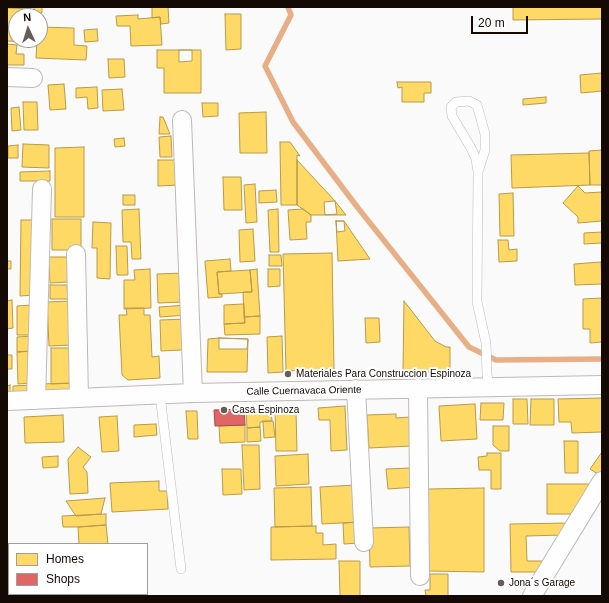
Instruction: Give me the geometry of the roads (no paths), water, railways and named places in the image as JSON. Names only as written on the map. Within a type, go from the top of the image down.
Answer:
[{"type":"street","points":[[7,77],[33,78]]},
{"type":"street","points":[[182,120],[193,393]]},
{"type":"street","points":[[36,400],[42,189]]},
{"type":"street","points":[[76,254],[79,398]]},
{"type":"street","name":"Calle Cuernavaca Oriente","points":[[7,401],[193,393],[602,385]]},
{"type":"street","points":[[418,388],[420,576]]},
{"type":"street","points":[[356,390],[364,542]]},
{"type":"street","points":[[532,596],[602,481]]},
{"type":"lane","points":[[478,172],[486,150],[485,134],[481,116],[477,105],[469,101],[456,102],[451,107],[452,116],[471,148],[476,159],[478,172],[477,302],[486,343],[489,387]]},
{"type":"lane","points":[[160,395],[181,569]]},
{"type":"waterway","points":[[288,7],[291,15],[265,66],[293,122],[358,208],[469,347],[496,360],[602,359]]},
{"type":"place","name":"Materiales Para Construccion Espinoza","points":[[288,374]]},
{"type":"place","name":"Casa Espinoza","points":[[224,410]]},
{"type":"place","name":"Jona´s Garage","points":[[501,583]]}]
